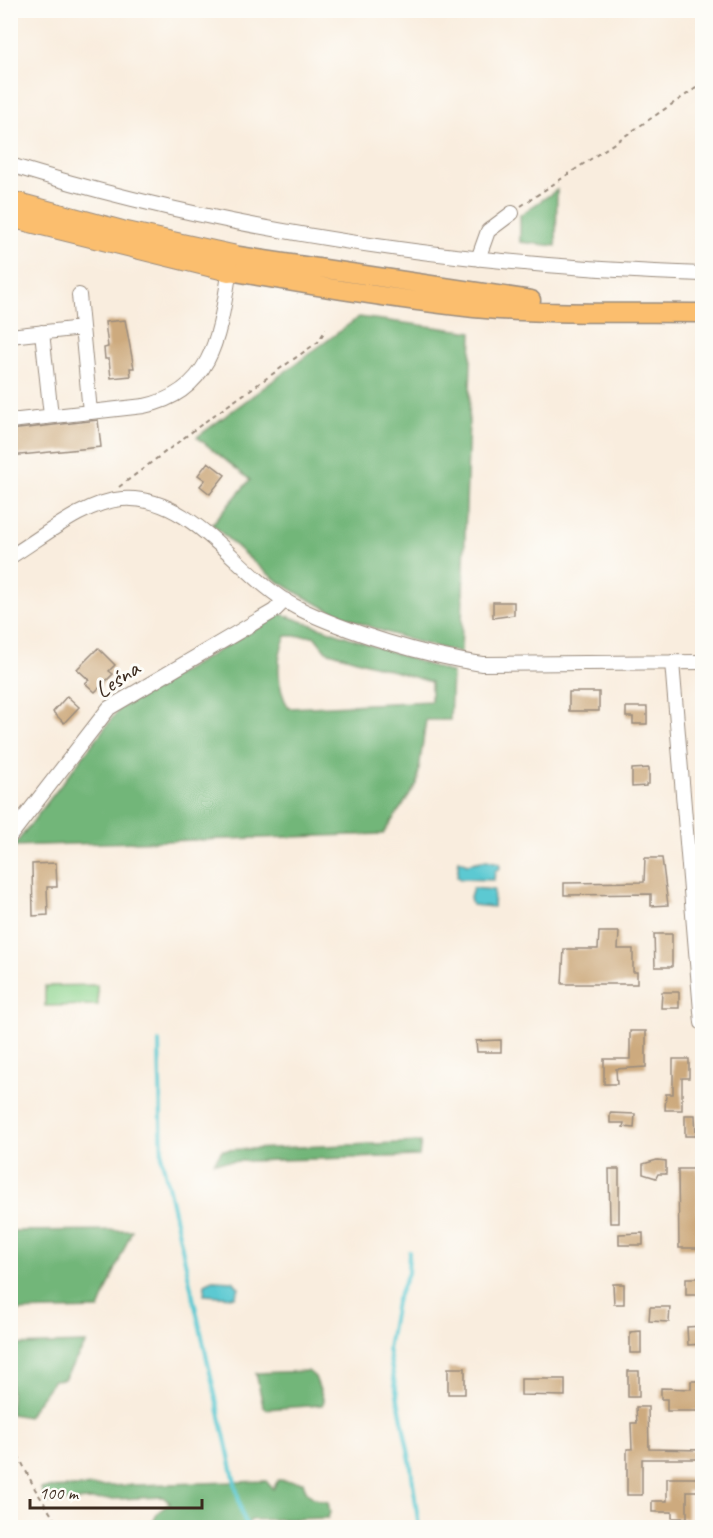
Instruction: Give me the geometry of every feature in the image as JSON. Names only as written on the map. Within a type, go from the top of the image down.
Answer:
[{"type":"highway","points":[[10,201],[231,263]]},
{"type":"highway","points":[[10,218],[231,263]]},
{"type":"main road","points":[[231,263],[328,288],[475,308],[593,314],[702,313]]},
{"type":"street","points":[[10,165],[60,180],[237,221],[322,237],[478,259],[702,274]]},
{"type":"street","points":[[478,259],[488,231],[512,213]]},
{"type":"street","points":[[10,421],[159,403],[183,390],[207,364],[216,340],[231,263]]},
{"type":"street","points":[[79,295],[90,412]]},
{"type":"street","points":[[10,336],[82,328]]},
{"type":"street","points":[[42,332],[51,416]]},
{"type":"street","points":[[10,557],[95,505],[135,499],[174,512],[202,530],[285,600],[339,624],[451,660],[482,664],[702,662]]},
{"type":"street","name":"Leśna","points":[[10,836],[109,708],[274,611],[285,600]]},
{"type":"street","points":[[672,662],[702,1023]]},
{"type":"path","points":[[512,213],[702,84]]},
{"type":"path","points":[[95,505],[210,418],[318,342],[326,329]]},
{"type":"path","points":[[10,1439],[35,1489],[60,1527]]},
{"type":"green space","points":[[557,190],[556,246],[520,242],[520,215]]},
{"type":"green space","points":[[359,317],[472,332],[461,653],[389,633],[321,606],[269,575],[212,524],[250,480],[197,437]]},
{"type":"green space","points":[[281,614],[452,673],[450,720],[426,720],[417,784],[383,834],[14,846],[120,708]],"holes":[[[286,636],[314,636],[326,651],[431,682],[431,701],[289,708],[282,691],[279,672],[283,644]]]},
{"type":"green space","points":[[97,985],[98,1005],[45,1006],[45,986]]},
{"type":"green space","points":[[421,1142],[419,1156],[214,1162],[222,1150]]},
{"type":"green space","points":[[132,1230],[99,1309],[11,1311],[11,1231]]},
{"type":"green space","points":[[86,1343],[64,1379],[54,1380],[27,1417],[11,1414],[11,1345]]},
{"type":"green space","points":[[308,1371],[315,1377],[324,1401],[322,1405],[266,1409],[263,1406],[256,1373]]},
{"type":"green space","points":[[278,1480],[303,1482],[306,1491],[312,1496],[328,1502],[330,1512],[328,1518],[251,1520],[245,1527],[151,1527],[157,1513],[170,1503],[163,1497],[45,1502],[41,1488],[266,1481],[273,1489]]},
{"type":"water","points":[[459,860],[467,864],[487,860],[499,863],[500,868],[495,871],[494,880],[460,879],[457,877]]},
{"type":"water","points":[[473,888],[494,890],[493,907],[472,905],[470,898]]},
{"type":"water","points":[[213,1280],[233,1281],[239,1288],[235,1297],[204,1295],[205,1284]]},
{"type":"building","points":[[125,320],[134,368],[130,368],[131,376],[111,378],[109,359],[105,359],[104,348],[108,347],[105,322]]},
{"type":"building","points":[[98,420],[101,447],[10,456],[10,430]]},
{"type":"building","points":[[208,462],[225,475],[210,494],[200,486],[205,480],[198,475]]},
{"type":"building","points":[[493,602],[514,602],[514,615],[493,618]]},
{"type":"building","points":[[98,648],[115,665],[109,671],[113,674],[95,692],[85,683],[89,680],[77,669]]},
{"type":"building","points":[[569,692],[599,692],[599,711],[569,711]]},
{"type":"building","points":[[67,696],[79,707],[64,723],[53,712]]},
{"type":"building","points":[[626,707],[647,707],[647,724],[633,724],[633,717],[626,717]]},
{"type":"building","points":[[649,768],[649,784],[632,787],[632,769]]},
{"type":"building","points":[[645,858],[662,858],[668,905],[651,906],[651,894],[564,895],[564,883],[644,882]]},
{"type":"building","points":[[56,863],[57,887],[47,887],[48,915],[33,916],[32,864]]},
{"type":"building","points":[[599,932],[619,932],[618,949],[633,949],[633,972],[637,972],[637,984],[562,984],[564,949],[598,949]]},
{"type":"building","points":[[654,934],[672,934],[672,967],[655,967]]},
{"type":"building","points":[[662,992],[679,992],[679,1008],[661,1008]]},
{"type":"building","points":[[630,1031],[646,1031],[646,1067],[616,1069],[617,1084],[604,1084],[604,1059],[630,1059]]},
{"type":"building","points":[[501,1040],[501,1052],[477,1052],[476,1041]]},
{"type":"building","points":[[673,1059],[689,1059],[689,1078],[682,1078],[682,1110],[665,1110],[666,1094],[673,1094]]},
{"type":"building","points":[[610,1113],[635,1114],[634,1128],[623,1127],[624,1123],[610,1123]]},
{"type":"building","points":[[685,1115],[695,1115],[696,1136],[685,1136]]},
{"type":"building","points":[[657,1160],[666,1161],[666,1174],[658,1174],[656,1178],[643,1174],[643,1164]]},
{"type":"building","points":[[609,1169],[619,1169],[619,1223],[610,1223]]},
{"type":"building","points":[[678,1169],[698,1169],[698,1232],[702,1232],[702,1248],[679,1248]]},
{"type":"building","points":[[643,1233],[643,1245],[619,1245],[619,1234]]},
{"type":"building","points":[[686,1278],[702,1278],[702,1295],[686,1295]]},
{"type":"building","points":[[613,1284],[624,1284],[624,1304],[614,1304]]},
{"type":"building","points":[[650,1307],[670,1307],[669,1322],[649,1321]]},
{"type":"building","points":[[702,1326],[702,1344],[688,1345],[687,1327]]},
{"type":"building","points":[[641,1331],[641,1353],[630,1353],[630,1332]]},
{"type":"building","points":[[448,1368],[465,1368],[465,1394],[448,1394]]},
{"type":"building","points":[[628,1371],[639,1371],[639,1397],[628,1397]]},
{"type":"building","points":[[521,1379],[565,1379],[565,1396],[521,1395]]},
{"type":"building","points":[[691,1381],[702,1381],[702,1411],[667,1411],[667,1399],[661,1399],[661,1388],[691,1389]]},
{"type":"building","points":[[636,1407],[648,1407],[649,1449],[702,1450],[702,1459],[642,1459],[642,1495],[627,1495],[627,1449],[632,1449],[631,1423],[637,1423]]},
{"type":"building","points":[[667,1478],[702,1478],[702,1491],[687,1491],[687,1518],[672,1518],[672,1512],[652,1512],[652,1501],[667,1501]]},
{"type":"waterway","points":[[159,1042],[162,1159],[242,1514],[248,1528]]},
{"type":"waterway","points":[[409,1252],[408,1273],[396,1302],[388,1349],[410,1460],[419,1528]]}]
